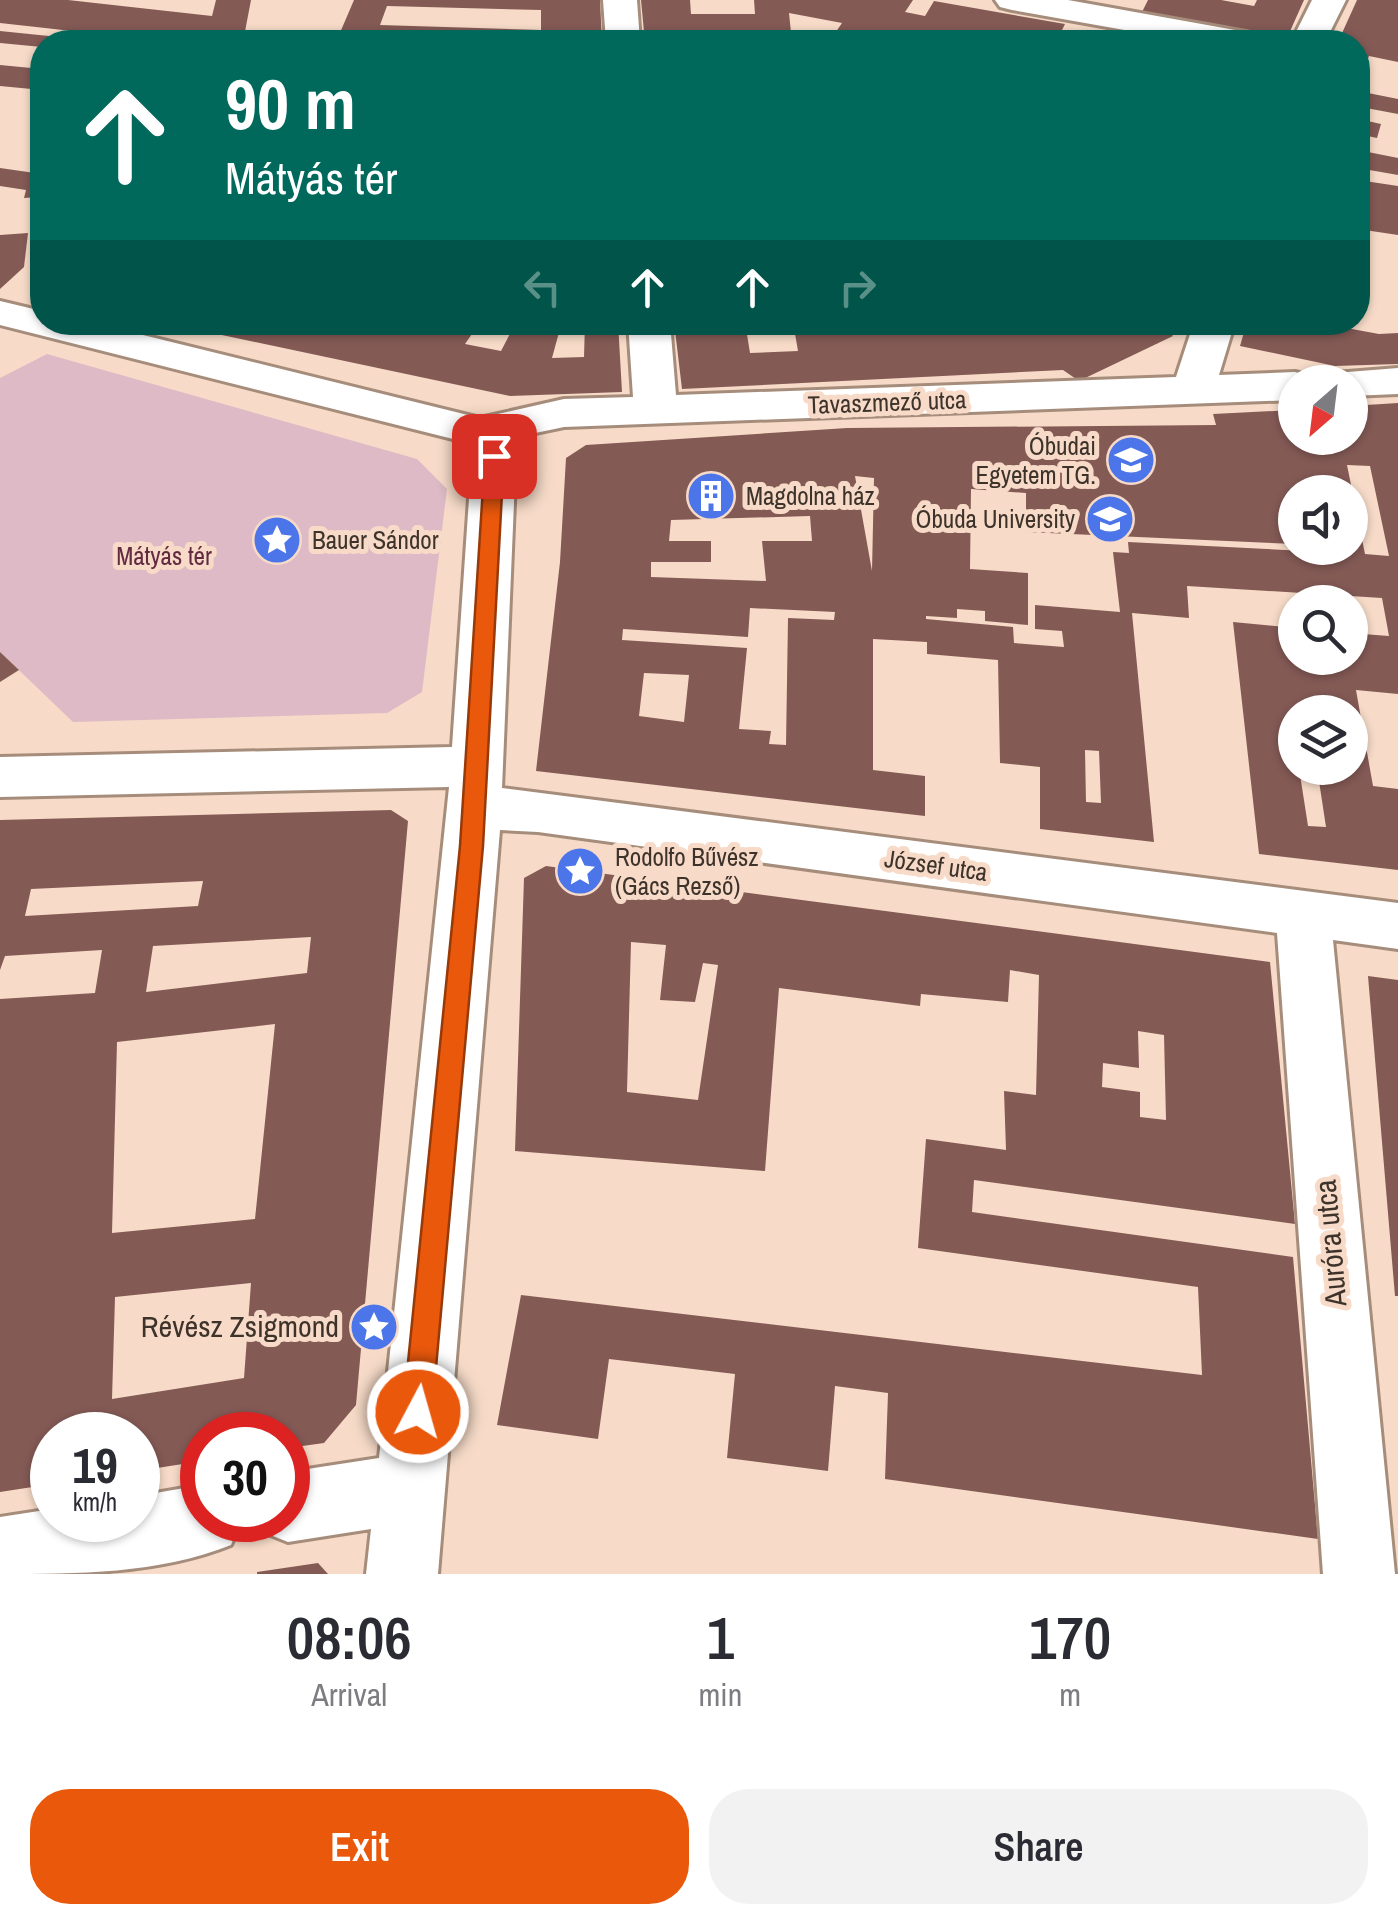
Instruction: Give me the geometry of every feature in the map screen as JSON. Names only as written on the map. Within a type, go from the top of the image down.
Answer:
[{"type":"street","points":[[620,0],[622,30]]},
{"type":"street","points":[[1012,0],[1121,10],[1199,30]]},
{"type":"street","points":[[1314,30],[1329,0]]},
{"type":"street","points":[[0,312],[30,319]]},
{"type":"street","points":[[92,335],[481,432],[494,456],[476,787],[402,1574]]},
{"type":"street","points":[[649,335],[656,410]]},
{"type":"street","points":[[1193,391],[1211,335]]},
{"type":"street","points":[[1368,382],[1398,381]]},
{"type":"street","name":"Tavaszmező utca","points":[[481,432],[528,418],[564,413],[1278,387]]},
{"type":"street","points":[[0,777],[476,787]]},
{"type":"street","name":"József utca","points":[[476,787],[538,811],[1398,926]]},
{"type":"street","name":"Auróra utca","points":[[1303,912],[1359,1574]]},
{"type":"street","points":[[310,1504],[410,1488]]},
{"type":"street","points":[[0,1553],[180,1524]]},
{"type":"green space","name":"Mátyás tér","points":[[47,354],[417,459],[447,489],[422,692],[387,713],[73,722],[0,652],[0,378]]},
{"type":"building","points":[[0,0],[68,0],[212,16],[216,0],[251,0],[245,30],[63,30],[0,23]]},
{"type":"building","points":[[354,0],[600,0],[601,30],[541,30],[341,30]],"holes":[[[387,6],[541,10],[541,30],[380,25]]]},
{"type":"building","points":[[641,0],[690,0],[691,14],[755,14],[754,0],[913,0],[905,12],[925,16],[934,1],[1065,24],[1062,30],[837,30],[842,23],[789,13],[791,30],[644,30]]},
{"type":"building","points":[[1148,0],[1221,0],[1254,6],[1257,0],[1304,0],[1291,30],[1238,30],[1141,14]]},
{"type":"building","points":[[1357,0],[1398,0],[1398,62],[1370,56],[1370,30],[1343,30]]},
{"type":"building","points":[[0,31],[30,34],[30,46],[0,43]]},
{"type":"building","points":[[0,65],[30,68],[30,89],[0,86]]},
{"type":"building","points":[[1370,93],[1398,99],[1398,114],[1370,109]]},
{"type":"building","points":[[1370,122],[1381,124],[1377,138],[1370,137]]},
{"type":"building","points":[[1370,152],[1398,158],[1398,175],[1370,170]]},
{"type":"building","points":[[0,168],[30,172],[30,198],[24,198],[26,190],[0,186]]},
{"type":"building","points":[[1370,182],[1398,186],[1398,235],[1370,231]]},
{"type":"building","points":[[28,233],[24,267],[0,289],[0,235]]},
{"type":"building","points":[[1398,333],[1398,364],[1330,365],[1240,346],[1243,335]]},
{"type":"building","points":[[222,335],[471,335],[465,344],[501,351],[509,335],[558,335],[552,358],[584,357],[585,335],[619,335],[622,392],[510,396]]},
{"type":"building","points":[[676,335],[747,335],[750,353],[798,351],[795,335],[1173,336],[1079,381],[1063,370],[682,389]]},
{"type":"building","points":[[1398,403],[1398,694],[1356,690],[1357,695],[1278,695],[1278,785],[1302,785],[1308,826],[1326,827],[1320,785],[1368,785],[1368,758],[1373,786],[1398,789],[1398,870],[1259,854],[1233,622],[1278,626],[1278,675],[1368,675],[1368,634],[1389,636],[1382,598],[1368,597],[1368,585],[1278,585],[1278,592],[1187,586],[1189,618],[1132,613],[1154,842],[1040,829],[1040,767],[1000,763],[998,660],[927,654],[927,642],[873,639],[873,770],[925,776],[925,816],[536,771],[560,562],[566,458],[586,445],[847,428],[1216,425],[1213,414],[1278,411],[1278,455],[1368,455],[1368,405]],"holes":[[[1347,465],[1370,466],[1389,556],[1368,554],[1368,565],[1278,565],[1278,550],[1128,542],[1129,553],[1113,552],[1120,612],[1035,605],[1035,629],[1062,631],[1064,647],[1014,643],[1013,627],[926,619],[957,618],[957,609],[985,611],[985,621],[1028,625],[1028,573],[970,569],[971,489],[1026,493],[1026,532],[1278,543],[1278,475],[1349,475]],[[855,476],[874,478],[872,571]],[[810,516],[812,541],[762,541],[766,581],[651,577],[651,562],[711,562],[711,541],[669,541],[671,520]],[[750,608],[835,612],[834,620],[788,618],[786,745],[769,744],[771,731],[739,729],[747,648],[622,640],[623,629],[748,637]],[[644,673],[689,675],[684,722],[639,716]],[[1085,750],[1099,751],[1101,803],[1086,802]]]},
{"type":"building","points":[[0,652],[19,670],[0,682]]},
{"type":"building","points":[[391,810],[408,821],[356,1405],[324,1443],[310,1445],[310,1412],[180,1412],[180,1464],[160,1468],[160,1412],[30,1412],[30,1487],[0,1492],[0,999],[95,993],[102,950],[5,956],[0,970],[0,820]],"holes":[[[203,881],[198,906],[25,916],[31,889]],[[311,937],[307,973],[146,992],[153,946]],[[275,1024],[255,1219],[112,1233],[117,1042]],[[251,1283],[244,1378],[112,1399],[115,1297]]]},
{"type":"building","points":[[546,866],[1270,962],[1295,1224],[974,1180],[972,1212],[1293,1257],[1318,1539],[885,1479],[888,1393],[835,1386],[828,1471],[727,1458],[735,1374],[609,1359],[598,1439],[497,1425],[521,1295],[1202,1375],[1198,1287],[918,1248],[926,1139],[1006,1150],[1004,1091],[1036,1095],[1039,975],[1010,970],[1008,1002],[921,994],[920,1006],[779,988],[765,1171],[515,1151],[524,878]],"holes":[[[631,942],[666,945],[660,1000],[695,1002],[703,963],[718,965],[698,1100],[627,1092]],[[1138,1031],[1164,1035],[1166,1120],[1140,1117],[1140,1092],[1102,1087],[1103,1063],[1139,1068]]]},
{"type":"building","points":[[1368,976],[1398,980],[1398,1296],[1395,1296]]},
{"type":"building","points":[[318,1563],[328,1574],[257,1574],[257,1572]]},
{"type":"place","name":"Óbudai Egyetem TG.","points":[[1131,460]]},
{"type":"place","name":"Magdolna ház","points":[[711,496]]},
{"type":"place","name":"Óbuda University","points":[[1110,519]]},
{"type":"place","name":"Bauer Sándor","points":[[277,540]]},
{"type":"place","name":"Rodolfo Bűvész (Gács Rezső)","points":[[580,871]]},
{"type":"place","name":"Révész Zsigmond","points":[[374,1327]]},
{"type":"route","points":[[418,1412],[472,846],[494,456]]}]
